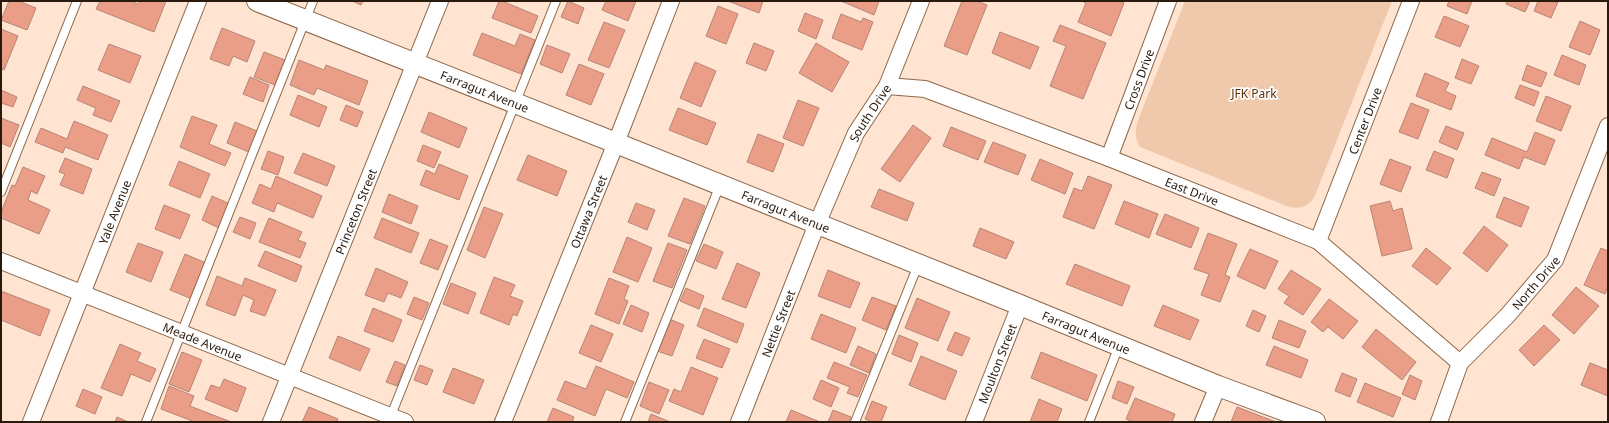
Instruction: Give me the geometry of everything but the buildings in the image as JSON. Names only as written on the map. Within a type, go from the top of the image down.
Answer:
[{"type":"street","name":"Yale Avenue","points":[[31,422],[198,1]]},
{"type":"street","name":"Farragut Avenue","points":[[256,1],[616,143],[1218,386],[1316,422]]},
{"type":"street","name":"Princeton Street","points":[[271,422],[440,1]]},
{"type":"street","name":"Ottawa Street","points":[[503,422],[616,143],[671,1]]},
{"type":"street","name":"South Drive","points":[[817,224],[856,133],[887,86],[921,1]]},
{"type":"street","name":"Cross Drive","points":[[1109,158],[1168,1]]},
{"type":"street","name":"Center Drive","points":[[1318,242],[1411,1]]},
{"type":"street","name":"East Drive","points":[[887,86],[925,89],[1109,158],[1318,242],[1460,363]]},
{"type":"street","name":"North Drive","points":[[1439,422],[1460,363],[1507,316],[1555,260],[1608,126]]},
{"type":"street","name":"Nettie Street","points":[[738,422],[817,224]]},
{"type":"street","name":"Meade Avenue","points":[[1,261],[290,376],[394,420]]},
{"type":"street","name":"Moulton Street","points":[[974,422],[1020,305]]},
{"type":"street","points":[[1204,422],[1218,386]]},
{"type":"lane","points":[[1,192],[77,1]]},
{"type":"lane","points":[[146,422],[313,1]]},
{"type":"lane","points":[[394,420],[556,1]]},
{"type":"lane","points":[[625,422],[720,185]]},
{"type":"lane","points":[[855,422],[918,265]]},
{"type":"lane","points":[[1089,422],[1119,346]]},
{"type":"green space","name":"JFK Park","points":[[1185,1],[1392,1],[1314,198],[1306,205],[1297,208],[1289,207],[1140,147],[1136,135],[1137,123]]}]
